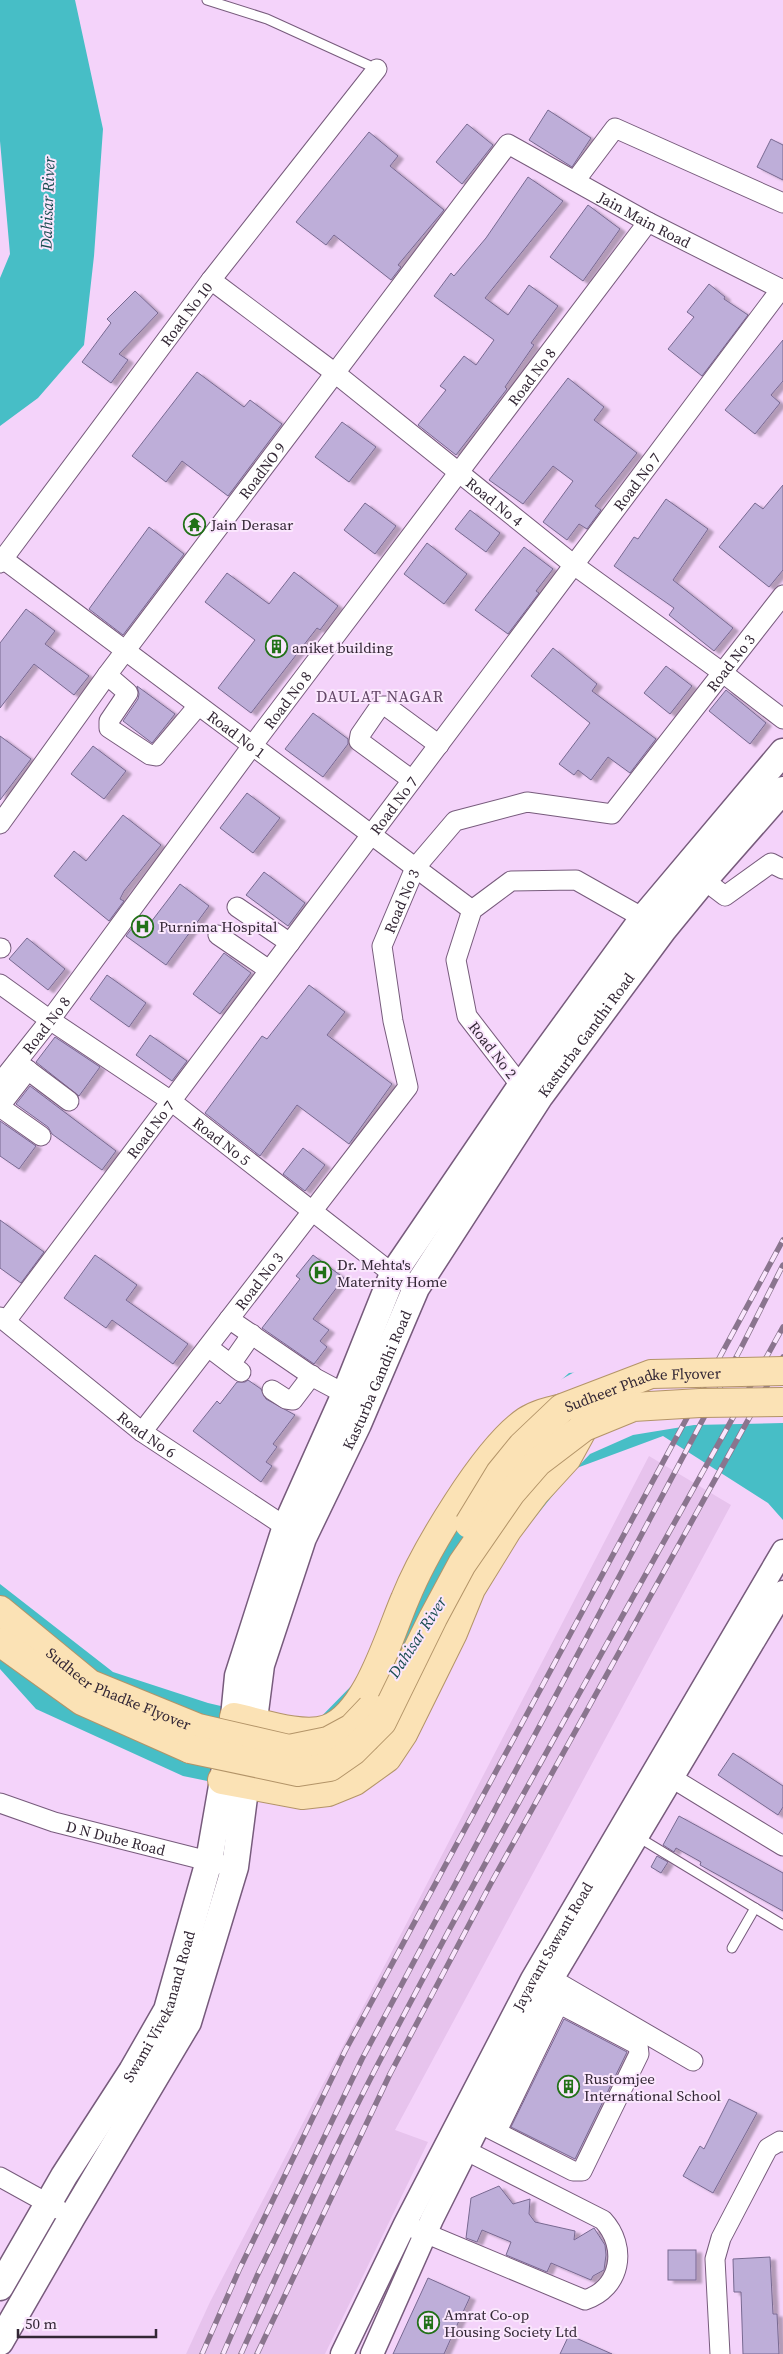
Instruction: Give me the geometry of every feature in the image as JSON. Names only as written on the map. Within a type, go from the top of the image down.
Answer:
[{"type":"main road","name":"Kasturba Gandhi Road","points":[[240,1835],[234,1783],[245,1706],[261,1665],[295,1532],[347,1410],[393,1274],[783,752]]},
{"type":"main road","name":"Kasturba Gandhi Road","points":[[654,924],[704,880],[783,790]]},
{"type":"main road","name":"Kasturba Gandhi Road","points":[[347,1410],[531,1091]]},
{"type":"main road","name":"Sudheer Phadke Flyover","points":[[0,1610],[90,1684],[147,1708],[198,1728],[289,1749],[328,1741],[352,1728],[376,1702],[442,1572],[500,1473],[522,1446],[562,1408],[652,1374],[783,1371]]},
{"type":"main road","name":"Sudheer Phadke Flyover","points":[[0,1642],[82,1701],[190,1749],[298,1772],[330,1766],[353,1751],[382,1722],[462,1564],[511,1493],[538,1462],[584,1427],[633,1407],[700,1403],[783,1402]]},
{"type":"main road","points":[[245,1706],[313,1733],[328,1729],[352,1712],[359,1702],[387,1644],[405,1597],[436,1538],[494,1451],[526,1421],[543,1413],[562,1408]]},
{"type":"main road","points":[[234,1783],[302,1795],[328,1792],[355,1781],[387,1758],[403,1734],[453,1633],[471,1590],[508,1529],[535,1493],[567,1458],[584,1427]]},
{"type":"main road","name":"Swami Vivekanand Road","points":[[0,2287],[48,2204],[132,2071],[167,2010],[209,1861],[213,1825],[234,1783]]},
{"type":"main road","name":"Swami Vivekanand Road","points":[[0,2342],[188,2022],[235,1867],[240,1835]]},
{"type":"street","name":"Road No 10","points":[[1,561],[211,280],[377,69]]},
{"type":"street","points":[[575,182],[615,128],[783,203]]},
{"type":"street","name":"Jain Main Road","points":[[508,144],[648,222],[782,289]]},
{"type":"street","name":"RoadNO 9","points":[[0,824],[107,675],[508,144]]},
{"type":"street","name":"Road No 8","points":[[0,1083],[22,1066],[50,1020],[252,746],[648,222]]},
{"type":"street","name":"Road No 4","points":[[211,280],[335,373],[458,474],[574,565],[783,718]]},
{"type":"street","name":"Road No 7","points":[[3,1319],[171,1101],[286,940],[371,835],[408,777],[574,565],[782,289]]},
{"type":"street","name":"Road No 1","points":[[1,561],[125,651],[472,910]]},
{"type":"street","name":"Road No 3","points":[[142,1432],[408,1087],[394,1021],[382,946],[415,868],[455,821],[527,802],[612,814],[724,673],[783,595]]},
{"type":"street","points":[[107,675],[128,693],[109,721],[109,728],[150,755],[156,756],[198,706]]},
{"type":"street","points":[[408,777],[360,741],[360,735],[380,706],[386,706],[435,742]]},
{"type":"street","points":[[704,880],[726,896],[771,863],[783,869]]},
{"type":"street","points":[[472,910],[511,881],[576,880],[654,924]]},
{"type":"street","points":[[237,907],[286,940]]},
{"type":"street","name":"Road No 2","points":[[472,910],[456,960],[467,1016],[531,1091]]},
{"type":"street","points":[[218,935],[266,968]]},
{"type":"street","name":"Road No 5","points":[[0,984],[171,1101],[393,1274],[416,1288]]},
{"type":"street","points":[[41,1136],[0,1106],[22,1066],[69,1101]]},
{"type":"street","name":"Road No 6","points":[[3,1319],[142,1432],[295,1532]]},
{"type":"street","points":[[230,1319],[312,1375],[347,1410]]},
{"type":"street","points":[[208,1347],[236,1368],[252,1334]]},
{"type":"street","points":[[272,1390],[286,1399],[293,1400],[312,1375]]},
{"type":"street","name":"Jayavant Sawant Road","points":[[342,2354],[405,2224],[457,2146],[479,2123],[546,1991],[780,1556]]},
{"type":"street","name":"Jayavant Sawant Road","points":[[546,1991],[636,1836],[783,1592]]},
{"type":"street","points":[[672,1778],[783,1846]]},
{"type":"street","name":"D N Dube Road","points":[[0,1803],[54,1822],[235,1867]]},
{"type":"street","points":[[546,1991],[693,2061]]},
{"type":"street","points":[[479,2123],[573,2171],[582,2171],[640,2054],[638,2045],[546,1991]]},
{"type":"street","points":[[720,2354],[715,2259],[721,2238],[768,2148],[780,2141],[783,2142]]},
{"type":"street","points":[[405,2224],[585,2300],[595,2297],[611,2279],[619,2256],[617,2242],[612,2229],[603,2220],[457,2146]]},
{"type":"street","name":"Jayavant Sawant Road","points":[[372,2354],[425,2233],[457,2146]]},
{"type":"street","points":[[0,2177],[72,2217]]},
{"type":"lane","points":[[207,0],[267,18],[377,69]]},
{"type":"lane","points":[[636,1836],[783,1925]]},
{"type":"lane","points":[[732,1948],[755,1908]]},
{"type":"shaded area","points":[[649,1456],[731,1505],[395,2130],[428,2142],[325,2354],[186,2354],[210,2302]]},
{"type":"water","name":"Dahisar River","points":[[0,0],[75,0],[103,129],[94,256],[84,345],[38,398],[0,426],[0,278],[10,254],[0,141]]},
{"type":"water","name":"Dahisar River","points":[[697,1363],[783,1403],[783,1520],[768,1503],[663,1436],[574,1469],[520,1536],[463,1630],[408,1749],[338,1804],[281,1796],[183,1776],[36,1709],[0,1669],[0,1584],[113,1672],[208,1703],[311,1727],[359,1678],[399,1577],[486,1447],[569,1373]]},
{"type":"pier","points":[[697,1360],[783,1400],[783,1423],[694,1425],[633,1435],[590,1454],[551,1495],[509,1423],[553,1384],[578,1370]]},
{"type":"building","points":[[548,110],[591,138],[572,167],[529,140]]},
{"type":"building","points":[[467,124],[493,145],[462,184],[436,162]]},
{"type":"building","points":[[369,132],[398,156],[390,166],[444,210],[398,265],[401,267],[391,280],[334,235],[326,245],[296,222]]},
{"type":"building","points":[[771,139],[783,145],[783,180],[757,167]]},
{"type":"building","points":[[528,177],[563,201],[485,298],[508,315],[529,285],[558,306],[531,343],[534,345],[505,387],[507,389],[456,455],[418,425],[446,390],[440,386],[464,356],[476,365],[494,340],[434,296],[451,273],[454,276],[486,238]]},
{"type":"building","points":[[588,205],[620,229],[583,281],[550,257]]},
{"type":"building","points":[[709,284],[725,297],[724,299],[748,315],[702,376],[668,349],[694,317],[687,312]]},
{"type":"building","points":[[135,291],[158,313],[119,354],[128,360],[111,383],[82,362],[111,323],[107,319]]},
{"type":"building","points":[[783,340],[783,381],[771,395],[780,403],[755,434],[725,410]]},
{"type":"building","points":[[197,372],[244,407],[250,400],[282,424],[228,496],[182,461],[166,482],[132,456]]},
{"type":"building","points":[[568,378],[604,407],[594,420],[637,453],[595,506],[601,510],[587,529],[579,524],[567,540],[543,522],[573,481],[553,466],[523,504],[489,480]]},
{"type":"building","points":[[342,422],[376,447],[349,482],[315,457]]},
{"type":"building","points":[[783,485],[783,570],[769,587],[719,547],[755,503],[763,509]]},
{"type":"building","points":[[666,499],[708,529],[673,580],[733,628],[714,651],[669,615],[674,608],[614,566],[634,537],[638,539]]},
{"type":"building","points":[[365,503],[396,526],[375,554],[344,530]]},
{"type":"building","points":[[470,510],[500,533],[486,552],[455,529]]},
{"type":"building","points":[[149,527],[184,554],[123,635],[89,609]]},
{"type":"building","points":[[427,543],[467,574],[444,604],[404,574]]},
{"type":"building","points":[[524,547],[553,569],[536,591],[539,593],[508,634],[475,610]]},
{"type":"building","points":[[294,572],[338,606],[320,630],[317,628],[251,713],[218,688],[255,640],[205,602],[227,573],[269,604]]},
{"type":"building","points":[[26,609],[55,631],[45,644],[89,676],[74,695],[34,664],[0,708],[0,643]]},
{"type":"building","points":[[553,648],[597,684],[592,691],[656,739],[630,773],[608,757],[591,780],[578,770],[574,775],[559,764],[590,723],[531,676]]},
{"type":"building","points":[[666,666],[692,686],[670,714],[644,693]]},
{"type":"building","points":[[137,686],[175,714],[152,743],[123,721],[138,699]]},
{"type":"building","points":[[726,690],[766,723],[750,744],[709,711]]},
{"type":"building","points":[[313,713],[348,739],[348,744],[323,777],[285,749]]},
{"type":"building","points":[[0,736],[31,759],[0,800]]},
{"type":"building","points":[[93,746],[126,771],[104,799],[71,774]]},
{"type":"building","points":[[247,793],[280,818],[253,853],[220,828]]},
{"type":"building","points":[[123,815],[161,845],[124,891],[120,899],[124,901],[109,921],[54,876],[74,851],[86,861]]},
{"type":"building","points":[[264,872],[305,903],[288,926],[246,895]]},
{"type":"building","points":[[180,884],[209,906],[166,965],[126,936],[142,915],[151,922]]},
{"type":"building","points":[[27,938],[65,969],[48,990],[9,959]]},
{"type":"building","points":[[224,953],[251,973],[220,1014],[193,994]]},
{"type":"building","points":[[107,975],[146,1003],[129,1027],[90,999]]},
{"type":"building","points":[[309,985],[345,1012],[327,1035],[392,1084],[349,1144],[297,1105],[260,1156],[205,1113],[262,1036],[267,1039]]},
{"type":"building","points":[[150,1035],[187,1061],[172,1081],[136,1055]]},
{"type":"building","points":[[55,1037],[100,1067],[79,1096],[36,1062]]},
{"type":"building","points":[[30,1086],[116,1151],[102,1170],[52,1134],[48,1127],[16,1104]]},
{"type":"building","points":[[0,1121],[36,1146],[19,1169],[0,1156]]},
{"type":"building","points":[[303,1148],[325,1165],[305,1191],[283,1174]]},
{"type":"building","points":[[0,1220],[44,1252],[21,1283],[0,1268]]},
{"type":"building","points":[[95,1255],[137,1285],[126,1300],[188,1344],[173,1364],[112,1320],[106,1328],[64,1298]]},
{"type":"building","points":[[313,1255],[344,1278],[313,1319],[329,1330],[320,1341],[327,1347],[314,1364],[262,1328],[300,1279],[296,1276]]},
{"type":"building","points":[[248,1380],[261,1389],[266,1399],[295,1415],[273,1444],[277,1447],[266,1462],[272,1466],[261,1482],[193,1431],[217,1401],[220,1404],[237,1382]]},
{"type":"building","points":[[733,1753],[783,1786],[783,1807],[778,1815],[718,1775]]},
{"type":"building","points":[[679,1816],[783,1873],[783,1911],[700,1865],[701,1862],[676,1848],[674,1852],[663,1845]]},
{"type":"building","points":[[657,1856],[668,1862],[661,1873],[651,1867]]},
{"type":"building","name":"Rustomjee International School","points":[[564,2019],[627,2052],[575,2159],[511,2127]]},
{"type":"building","points":[[729,2099],[757,2113],[713,2193],[683,2176],[700,2146],[704,2149]]},
{"type":"building","points":[[499,2186],[513,2204],[530,2199],[529,2214],[535,2222],[575,2231],[574,2240],[594,2228],[605,2245],[604,2270],[593,2276],[591,2280],[551,2263],[547,2272],[506,2255],[511,2242],[482,2230],[477,2242],[466,2238],[471,2198]]},
{"type":"building","points":[[668,2250],[696,2250],[696,2280],[668,2280]]},
{"type":"building","points":[[770,2257],[773,2314],[777,2314],[779,2354],[743,2354],[741,2292],[734,2292],[733,2259]]},
{"type":"building","name":"Amrat Co-op Housing Society Ltd","points":[[428,2278],[470,2297],[444,2354],[393,2354]]},
{"type":"building","points":[[569,2335],[612,2354],[560,2354]]},
{"type":"railway","points":[[202,2354],[240,2268],[345,2051],[783,1240]]},
{"type":"railway","points":[[223,2354],[257,2276],[362,2059],[741,1348],[783,1265]]},
{"type":"railway","points":[[241,2354],[325,2171],[360,2099],[427,1971],[783,1327]]},
{"type":"railway","points":[[257,2354],[390,2074],[490,1885],[783,1357]]},
{"type":"place","name":"Jain Derasar","points":[[195,524]]},
{"type":"place","name":"aniket building","points":[[276,647]]},
{"type":"place","name":"Purnima Hospital","points":[[143,926]]},
{"type":"place","name":"Dr. Mehta's Maternity Home","points":[[321,1273]]},
{"type":"place","name":"Rustomjee International School","points":[[568,2087]]},
{"type":"place","name":"Amrat Co-op Housing Society Ltd","points":[[428,2323]]},
{"type":"district","name":"DAULAT NAGAR","points":[[380,696]]}]
